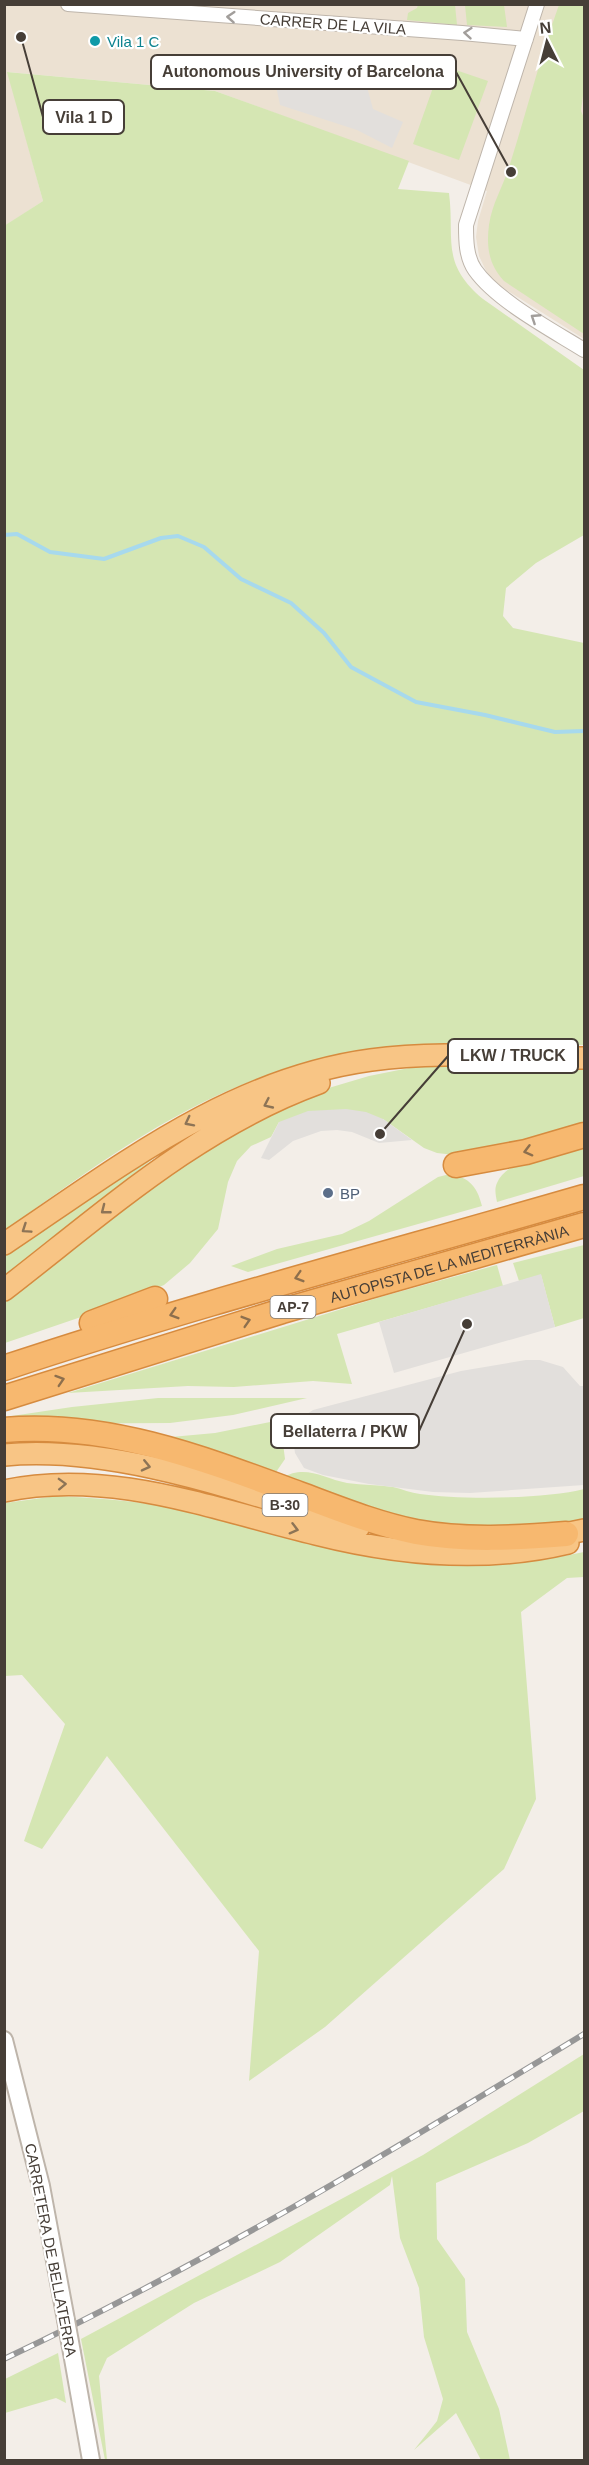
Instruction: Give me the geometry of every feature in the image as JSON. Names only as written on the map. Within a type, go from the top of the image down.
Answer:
[{"type":"highway","points":[[4,1244],[167,1134],[229,1103],[276,1083],[309,1073],[371,1060],[419,1056],[585,1058]]},
{"type":"highway","points":[[4,1290],[150,1176],[212,1134],[270,1103],[326,1081],[385,1066],[488,1057]]},
{"type":"highway","points":[[456,1165],[526,1152],[585,1135]]},
{"type":"highway","points":[[328,1268],[425,1231],[585,1184]]},
{"type":"highway","name":"AUTOPISTA DE LA MEDITERRÀNIA","points":[[4,1368],[328,1268],[437,1240],[585,1197]]},
{"type":"highway","name":"AUTOPISTA DE LA MEDITERRÀNIA","points":[[4,1398],[282,1311],[585,1225]]},
{"type":"highway","points":[[4,1361],[86,1325],[154,1299]]},
{"type":"highway","points":[[4,1430],[67,1429],[119,1436],[227,1468],[354,1514],[416,1532],[465,1537],[578,1534]]},
{"type":"highway","name":"B-30","points":[[4,1455],[68,1455],[128,1462],[217,1485],[363,1528],[426,1542],[488,1546],[578,1534]]},
{"type":"highway","points":[[4,1491],[69,1484],[112,1487],[173,1497],[358,1544],[442,1554],[502,1555],[550,1548],[578,1534]]},
{"type":"street","name":"CARRER DE LA VILA","points":[[68,4],[526,39]]},
{"type":"street","points":[[537,4],[466,225],[466,249],[474,269],[495,292],[585,350]]},
{"type":"street","name":"CARRETERA DE BELLATERRA","points":[[4,2040],[41,2186],[91,2460]]},
{"type":"shaded area","points":[[5,5],[584,5],[584,339],[500,286],[488,275],[479,256],[476,237],[487,191],[215,91],[8,72],[43,201],[5,226]]},
{"type":"shaded area","points":[[275,81],[367,87],[373,109],[403,122],[392,148],[357,130],[280,105]]},
{"type":"shaded area","points":[[346,1109],[366,1112],[383,1119],[412,1140],[379,1143],[352,1132],[321,1131],[293,1141],[269,1160],[261,1158],[279,1122],[308,1111]]},
{"type":"shaded area","points":[[541,1274],[555,1327],[394,1373],[379,1322]]},
{"type":"shaded area","points":[[526,1360],[540,1360],[563,1367],[580,1386],[584,1386],[584,1485],[470,1493],[433,1492],[369,1484],[323,1475],[304,1468],[295,1453],[292,1432],[301,1418],[313,1410],[461,1371]]},
{"type":"green space","points":[[418,5],[455,5],[457,25],[407,20],[408,13]]},
{"type":"green space","points":[[465,5],[504,5],[507,27],[467,25]]},
{"type":"green space","points":[[559,5],[584,5],[584,88],[581,111],[584,118],[584,334],[504,281],[495,269],[488,248],[489,225],[493,209],[507,172]]},
{"type":"green space","points":[[441,65],[488,81],[459,160],[413,144]]},
{"type":"green space","points":[[7,72],[215,91],[409,161],[398,189],[449,193],[452,250],[460,274],[469,286],[483,299],[584,370],[584,535],[536,563],[506,588],[503,616],[513,628],[584,643],[584,1045],[453,1044],[387,1048],[322,1059],[277,1072],[234,1088],[155,1128],[5,1230],[4,226],[43,201]]},
{"type":"green space","points":[[584,1065],[584,1127],[537,1142],[454,1155],[437,1153],[424,1148],[383,1119],[279,1122],[271,1137],[251,1146],[237,1161],[228,1182],[218,1229],[190,1263],[164,1285],[116,1305],[5,1343],[4,1303],[38,1278],[103,1222],[192,1156],[305,1095],[369,1076],[414,1067]]},
{"type":"green space","points":[[584,1140],[584,1176],[497,1202],[495,1190],[497,1183],[512,1167],[536,1156]]},
{"type":"green space","points":[[163,1151],[5,1275],[5,1252]]},
{"type":"green space","points":[[446,1175],[460,1177],[470,1183],[477,1192],[482,1206],[248,1272],[231,1266],[277,1249],[342,1234],[369,1221],[438,1177]]},
{"type":"green space","points":[[584,1245],[584,1318],[555,1327],[541,1275],[519,1281],[513,1263]]},
{"type":"green space","points":[[497,1265],[503,1286],[337,1334],[352,1384],[313,1381],[234,1387],[188,1386],[68,1393],[384,1296]]},
{"type":"green space","points":[[158,1398],[307,1398],[233,1415],[170,1423],[5,1424],[5,1417]]},
{"type":"green space","points":[[280,1420],[285,1459],[274,1475],[282,1478],[298,1472],[306,1472],[347,1483],[393,1487],[417,1493],[457,1497],[526,1497],[584,1489],[584,1519],[522,1531],[430,1531],[170,1443],[171,1437],[215,1433]]},
{"type":"green space","points":[[57,1496],[162,1506],[213,1517],[340,1551],[420,1563],[503,1563],[584,1552],[584,1577],[567,1578],[521,1612],[536,1799],[504,1869],[325,2027],[249,2081],[259,1951],[107,1756],[42,1849],[24,1841],[65,1724],[22,1675],[5,1676],[5,1503]]},
{"type":"green space","points":[[584,2054],[584,2111],[528,2143],[436,2183],[437,2239],[465,2279],[467,2332],[499,2409],[510,2460],[481,2460],[456,2413],[414,2450],[437,2421],[443,2399],[424,2337],[419,2288],[400,2238],[392,2176],[390,2185],[280,2262],[194,2303],[107,2358],[99,2376],[107,2460],[105,2460],[81,2339],[423,2155]]},
{"type":"green space","points":[[58,2353],[66,2403],[56,2398],[5,2413],[5,2379]]},
{"type":"waterway","points":[[4,535],[17,534],[50,552],[104,559],[161,538],[178,536],[204,547],[241,579],[291,603],[324,633],[351,667],[416,702],[485,715],[555,732],[584,731]]},
{"type":"railway","points":[[4,2359],[226,2245],[442,2120],[584,2034]]},
{"type":"place","name":"Vila 1 D","points":[[21,37]]},
{"type":"place","name":"Vila 1 C","points":[[95,41]]},
{"type":"place","name":"Autonomous University of Barcelona","points":[[511,172]]},
{"type":"place","name":"LKW / TRUCK","points":[[380,1134]]},
{"type":"place","name":"BP","points":[[328,1193]]},
{"type":"place","name":"Bellaterra / PKW","points":[[467,1324]]}]
